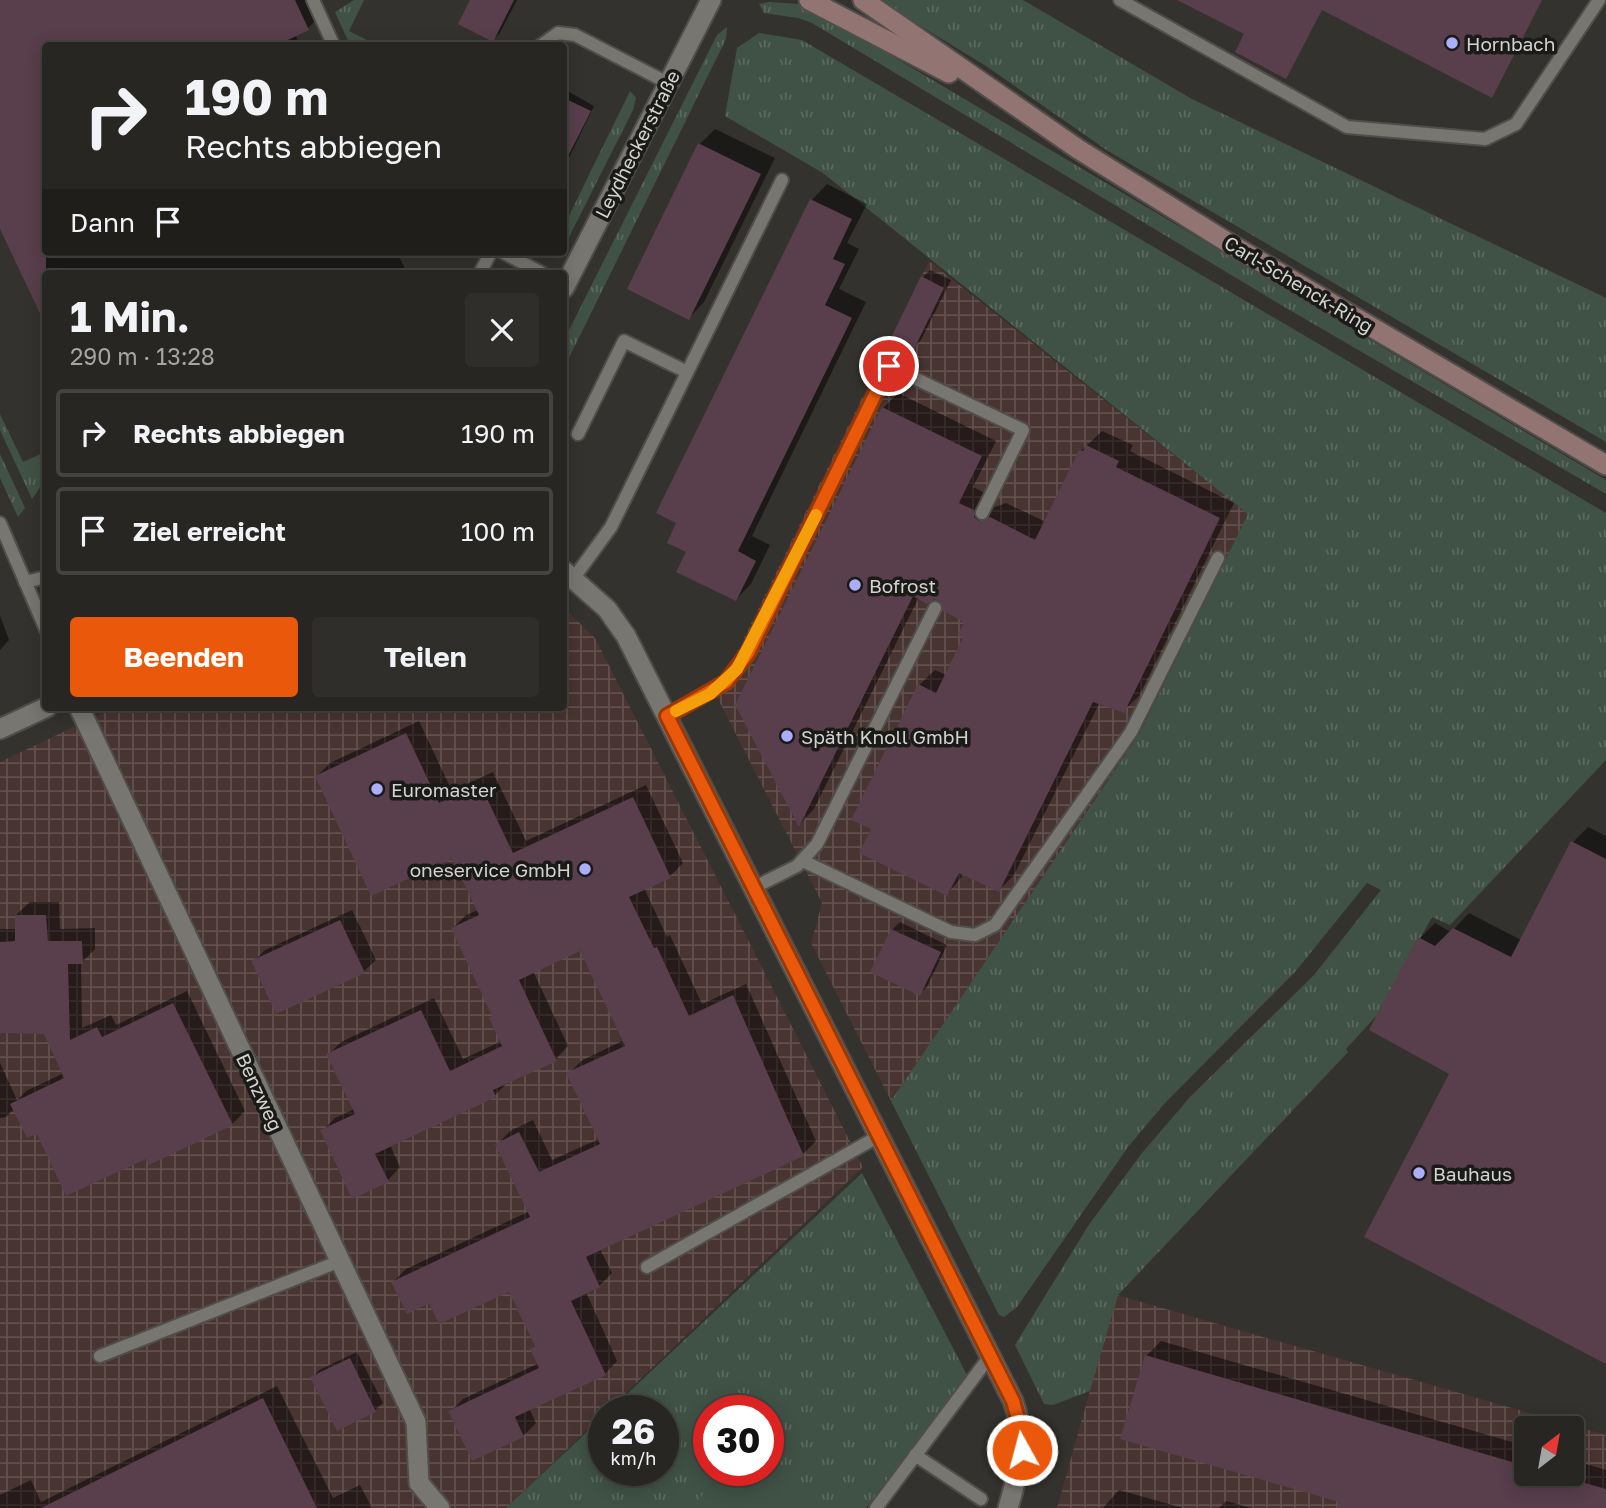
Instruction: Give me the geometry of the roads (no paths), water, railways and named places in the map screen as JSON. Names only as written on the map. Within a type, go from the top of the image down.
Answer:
[{"type":"main road","name":"Carl-Schenck-Ring","points":[[808,0],[997,96]]},
{"type":"main road","name":"Carl-Schenck-Ring","points":[[863,0],[997,96],[1237,248],[1606,465]]},
{"type":"street","name":"Leydheckerstraße","points":[[567,280],[711,0]]},
{"type":"street","points":[[568,575],[607,609],[620,626],[1013,1401],[1020,1426],[1020,1463],[1008,1508]]},
{"type":"street","points":[[0,729],[42,709]]},
{"type":"street","name":"Benzweg","points":[[81,711],[415,1422],[419,1483],[439,1508]]},
{"type":"lane","points":[[313,0],[332,42]]},
{"type":"lane","points":[[1120,0],[1347,127],[1485,139],[1516,124],[1599,0]]},
{"type":"lane","points":[[546,42],[558,33],[575,35],[668,83]]},
{"type":"lane","points":[[568,575],[611,527],[782,180]]},
{"type":"lane","points":[[510,256],[536,270]]},
{"type":"lane","points":[[578,434],[624,341],[687,372]]},
{"type":"lane","points":[[667,716],[726,682],[748,653],[889,366],[1023,430],[982,513]]},
{"type":"lane","points":[[0,523],[42,621]]},
{"type":"lane","points":[[803,861],[951,932],[975,935],[995,925],[1130,732],[1218,558]]},
{"type":"lane","points":[[25,582],[42,577]]},
{"type":"lane","points":[[753,888],[803,861],[824,833],[935,608]]},
{"type":"lane","points":[[647,1267],[878,1136]]},
{"type":"lane","points":[[100,1356],[340,1261]]},
{"type":"lane","points":[[876,1508],[990,1356]]},
{"type":"lane","points":[[915,1455],[982,1499]]},
{"type":"place","name":"Hornbach","points":[[1452,43]]},
{"type":"place","name":"Bofrost","points":[[855,585]]},
{"type":"place","name":"Späth Knoll GmbH","points":[[787,736]]},
{"type":"place","name":"Euromaster","points":[[377,789]]},
{"type":"place","name":"oneservice GmbH","points":[[585,869]]},
{"type":"place","name":"Bauhaus","points":[[1419,1173]]}]
